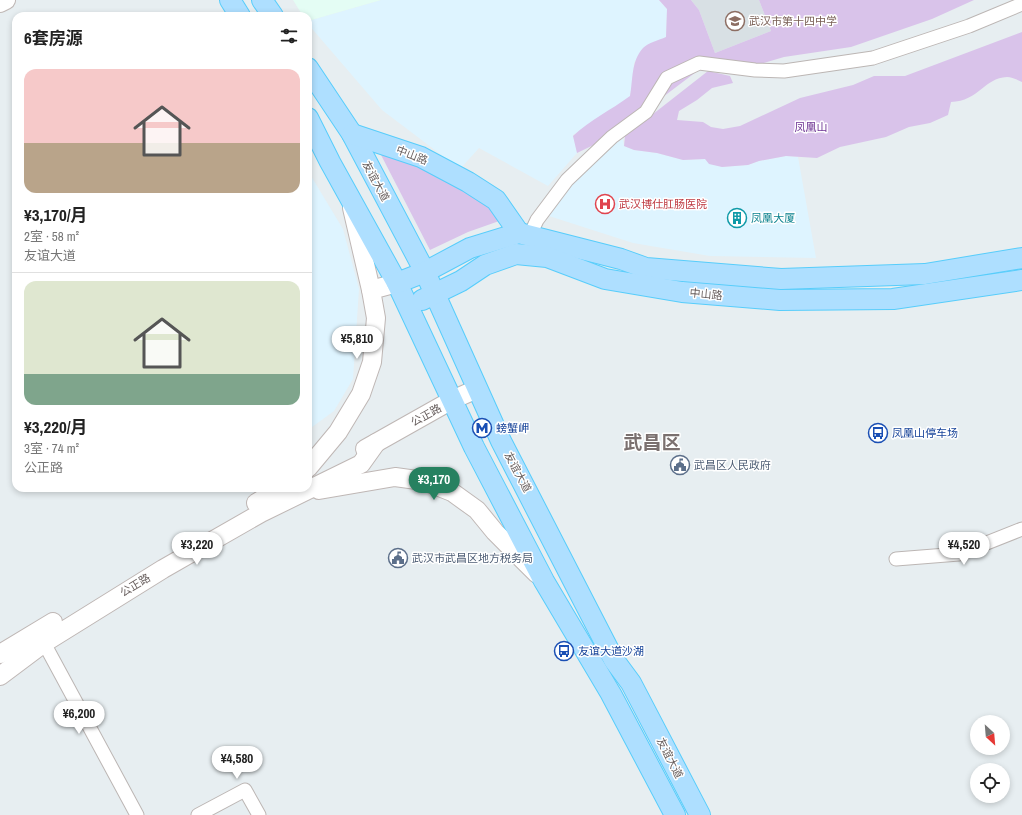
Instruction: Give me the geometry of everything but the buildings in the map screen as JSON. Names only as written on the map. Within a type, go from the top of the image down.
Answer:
[{"type":"main road","points":[[0,3],[6,0]]},
{"type":"main road","points":[[230,0],[238,12]]},
{"type":"main road","points":[[262,0],[270,12]]},
{"type":"main road","points":[[312,74],[349,129]]},
{"type":"main road","name":"中山路","points":[[349,129],[421,157],[468,182],[496,200],[524,234],[646,268],[780,279],[925,274],[1022,258]]},
{"type":"main road","name":"友谊大道","points":[[349,129],[425,272],[501,441],[614,660],[631,683],[700,815]]},
{"type":"main road","points":[[312,133],[315,145]]},
{"type":"main road","name":"友谊大道","points":[[315,145],[330,162],[397,283],[474,447],[544,581],[611,694],[675,815]]},
{"type":"main road","points":[[312,463],[338,432],[361,394],[372,362],[376,318],[371,290],[349,198]]},
{"type":"main road","points":[[371,290],[397,283],[425,272],[470,248],[524,234]]},
{"type":"main road","name":"中山路","points":[[407,306],[461,281],[485,265],[516,254],[548,257],[612,280],[682,292],[780,300],[893,299],[1022,280]]},
{"type":"main road","name":"公正路","points":[[312,472],[352,456],[452,400],[478,389]]},
{"type":"main road","name":"公正路","points":[[312,487],[361,464],[376,443]]},
{"type":"main road","points":[[312,491],[395,477],[424,481],[452,492],[477,510],[496,532],[544,581]]},
{"type":"main road","name":"公正路","points":[[0,654],[116,584],[275,492]]},
{"type":"main road","points":[[299,493],[305,492]]},
{"type":"main road","name":"公正路","points":[[0,676],[44,643],[163,569],[299,493]]},
{"type":"street","points":[[524,234],[537,220],[566,180],[612,137],[646,112],[666,78],[698,63],[755,70],[784,71],[872,58],[969,26],[1022,4]]},
{"type":"street","points":[[896,560],[959,554],[1022,529]]},
{"type":"street","points":[[44,643],[137,815]]},
{"type":"street","points":[[198,815],[245,790],[259,815]]},
{"type":"shaded area","points":[[293,0],[381,0],[312,20],[312,12],[300,12]]},
{"type":"shaded area","points":[[381,0],[659,0],[667,9],[666,37],[644,48],[634,63],[630,97],[573,135],[577,153],[548,186],[479,148],[460,169],[382,110],[312,29],[312,20]]},
{"type":"shaded area","name":"武汉市第十四中学","points":[[691,0],[759,0],[771,31],[715,53],[699,10]]},
{"type":"shaded area","points":[[623,139],[624,146],[634,150],[657,153],[683,160],[705,159],[722,167],[748,165],[759,161],[786,156],[798,157],[816,258],[710,256],[633,243],[549,216],[586,161]]},
{"type":"shaded area","points":[[312,178],[343,229],[359,289],[353,379],[334,411],[312,427]]},
{"type":"green space","points":[[659,0],[691,0],[699,10],[715,53],[771,31],[759,0],[974,0],[932,19],[851,47],[784,57],[754,66],[700,69],[610,137],[577,153],[573,136],[586,125],[630,96],[634,65],[639,53],[648,45],[666,37],[667,9]]},
{"type":"green space","name":"凤凰山","points":[[1022,32],[1022,82],[1009,77],[999,78],[992,81],[968,98],[961,101],[951,102],[948,115],[930,123],[909,127],[886,137],[840,147],[817,158],[786,156],[759,161],[748,165],[722,167],[709,164],[705,159],[683,160],[657,153],[634,150],[624,146],[625,136],[708,71],[730,76],[733,83],[712,88],[697,100],[679,111],[677,120],[703,122],[711,127],[723,129],[740,126],[800,98],[853,85],[874,76],[905,76]]},
{"type":"green space","points":[[380,153],[419,166],[482,199],[502,220],[468,232],[430,250]]},
{"type":"place","name":"武汉市第十四中学","points":[[735,21]]},
{"type":"place","name":"武汉博仕肛肠医院","points":[[605,204]]},
{"type":"place","name":"凤凰大厦","points":[[737,218]]},
{"type":"place","name":"螃蟹岬","points":[[482,428]]},
{"type":"place","name":"凤凰山停车场","points":[[878,433]]},
{"type":"place","name":"武昌区人民政府","points":[[680,465]]},
{"type":"place","name":"武汉市武昌区地方税务局","points":[[398,558]]},
{"type":"place","name":"友谊大道沙湖","points":[[564,651]]},
{"type":"district","name":"武昌区","points":[[652,442]]}]
